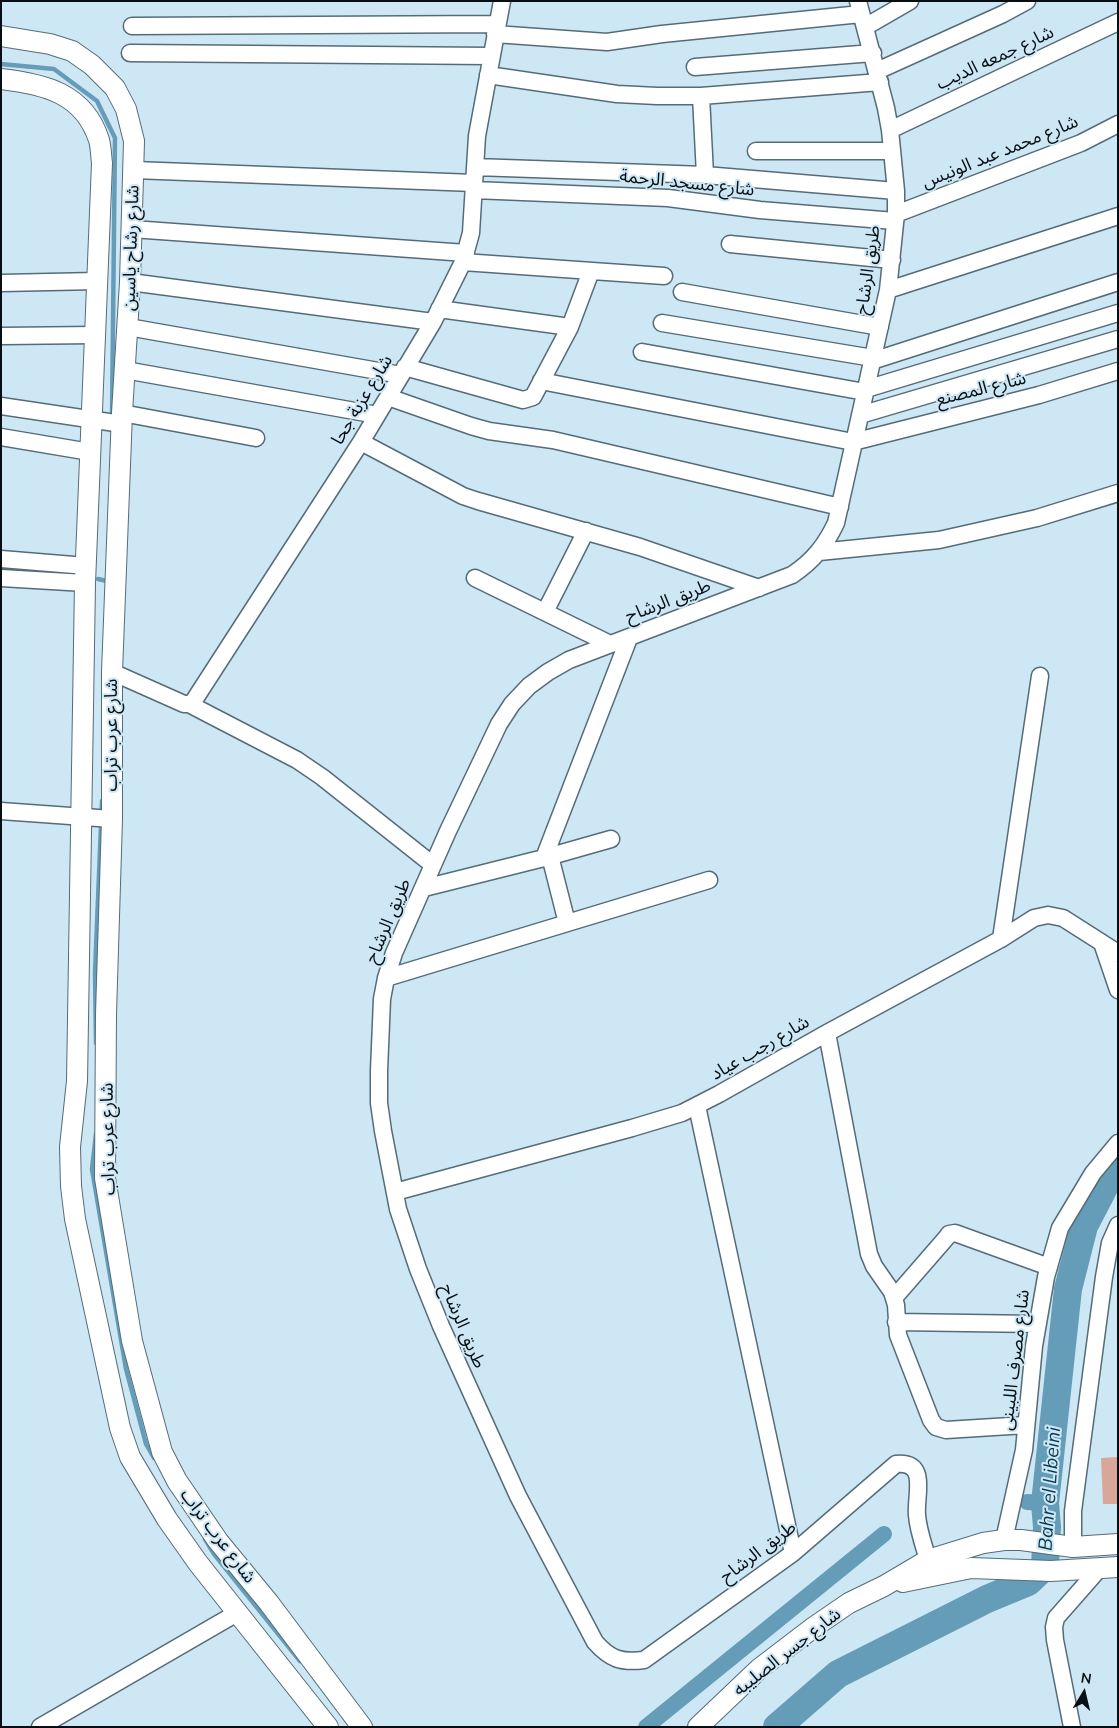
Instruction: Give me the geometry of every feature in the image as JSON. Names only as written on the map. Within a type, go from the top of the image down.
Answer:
[{"type":"street","name":"شارع عزبة جحا","points":[[189,704],[193,702],[361,442],[436,315],[464,257],[471,233],[477,136],[502,1]]},
{"type":"street","points":[[132,26],[496,29],[607,42],[662,34],[861,14],[910,1]]},
{"type":"street","points":[[488,75],[617,94],[657,96],[701,96],[878,76],[1027,1]]},
{"type":"street","name":"طريق الرشاح","points":[[861,14],[873,53],[890,130],[896,191],[895,218],[888,290],[840,507],[832,531],[819,552],[807,565],[792,575],[569,660],[529,686],[512,704],[499,724],[448,831],[394,953],[386,978],[382,1000],[379,1104],[398,1209],[418,1269],[441,1326],[518,1496],[595,1642],[604,1652],[617,1659],[630,1662],[644,1660],[793,1553],[896,1464],[904,1463],[912,1467],[916,1472],[918,1483],[916,1514],[928,1560]]},
{"type":"street","name":"شارع جمعه الديب","points":[[890,130],[1118,22]]},
{"type":"street","name":"شارع رشاح ياسين","points":[[1,36],[44,42],[72,51],[92,65],[115,88],[126,109],[134,141],[130,282],[125,370],[110,420],[90,452],[103,541]]},
{"type":"street","points":[[130,53],[491,56]]},
{"type":"street","points":[[695,67],[873,53]]},
{"type":"street","name":"شارع رشاح ياسين","points":[[1,79],[31,82],[54,89],[73,102],[89,119],[99,140],[102,163],[95,335],[110,420],[103,541],[85,575]]},
{"type":"street","points":[[701,96],[705,174]]},
{"type":"street","name":"شارع محمد عبد الونيس","points":[[895,218],[1081,143],[1118,124]]},
{"type":"street","points":[[756,150],[892,151]]},
{"type":"street","points":[[134,170],[474,180],[705,174],[896,191]]},
{"type":"street","name":"شارع مسجد الرحمة","points":[[474,180],[668,198],[760,210],[895,218]]},
{"type":"street","points":[[888,290],[1118,216]]},
{"type":"street","points":[[132,229],[664,276]]},
{"type":"street","points":[[730,244],[892,260]]},
{"type":"street","points":[[128,327],[403,371],[523,400],[533,397],[570,327],[591,271]]},
{"type":"street","points":[[1,283],[97,281]]},
{"type":"street","points":[[130,282],[436,315],[570,327]]},
{"type":"street","points":[[662,323],[873,360],[1118,282]]},
{"type":"street","points":[[682,292],[880,327]]},
{"type":"street","points":[[642,352],[865,391],[1118,313]]},
{"type":"street","points":[[1,336],[95,335]]},
{"type":"street","points":[[860,415],[1118,339]]},
{"type":"street","points":[[125,370],[377,415]]},
{"type":"street","name":"شارع المصنع","points":[[853,442],[1039,395],[1118,371]]},
{"type":"street","points":[[541,381],[853,442]]},
{"type":"street","points":[[388,397],[489,431],[553,440],[840,507]]},
{"type":"street","points":[[1,406],[256,438]]},
{"type":"street","points":[[1,437],[90,452]]},
{"type":"street","points":[[361,442],[463,496],[657,552],[759,588]]},
{"type":"street","points":[[819,552],[938,540],[1037,518],[1118,493]]},
{"type":"street","points":[[545,612],[586,531]]},
{"type":"street","name":"شارع عرب تراب","points":[[103,541],[112,672],[96,818],[70,1148],[71,1186],[82,1252],[120,1428],[130,1456],[167,1519],[198,1563],[328,1727]]},
{"type":"street","points":[[1,559],[85,575]]},
{"type":"street","points":[[1,578],[85,575]]},
{"type":"street","name":"شارع عرب تراب","points":[[85,575],[106,1014],[105,1178],[132,1341],[162,1452],[177,1481],[218,1541],[268,1603],[362,1727]]},
{"type":"street","points":[[475,578],[610,644]]},
{"type":"street","points":[[567,923],[547,857],[629,638]]},
{"type":"street","points":[[112,672],[184,704],[189,704],[297,760],[433,866]]},
{"type":"street","points":[[1001,939],[1040,676]]},
{"type":"street","points":[[1,811],[96,818]]},
{"type":"street","points":[[424,888],[611,839]]},
{"type":"street","points":[[386,978],[708,880]]},
{"type":"street","name":"شارع رجب عياد","points":[[395,1192],[642,1126],[697,1106],[1001,939],[1034,918],[1048,915],[1070,921],[1118,953]]},
{"type":"street","points":[[1102,943],[1118,990]]},
{"type":"street","points":[[827,1033],[870,1254],[874,1266],[892,1292],[901,1344],[931,1420],[936,1427],[946,1430],[1026,1425]]},
{"type":"street","points":[[697,1106],[793,1553]]},
{"type":"street","name":"شارع مصرف اللبينى","points":[[1013,1540],[1034,1346],[1049,1267],[1060,1228],[1093,1173],[1118,1143]]},
{"type":"street","points":[[1070,1547],[1072,1511],[1104,1277],[1110,1243],[1118,1225]]},
{"type":"street","points":[[894,1298],[946,1237],[955,1233],[1049,1267]]},
{"type":"street","points":[[896,1322],[1038,1324]]},
{"type":"street","name":"شارع جسر الصليبه","points":[[698,1727],[759,1669],[814,1627],[849,1603],[884,1586],[928,1560],[983,1543],[1013,1540],[1070,1547],[1118,1544]]},
{"type":"street","name":"شارع جسر الصليبه","points":[[884,1586],[971,1568],[1052,1571],[1101,1569]]},
{"type":"street","points":[[1072,1727],[1054,1640],[1054,1627],[1056,1618],[1101,1569]]},
{"type":"street","points":[[40,1727],[236,1613]]},
{"type":"shaded area","points":[[1118,1457],[1118,1504],[1103,1504],[1101,1458]]},
{"type":"waterway","points":[[1,64],[54,69],[97,101],[115,138],[112,416]]},
{"type":"waterway","points":[[98,579],[107,581]]},
{"type":"waterway","points":[[96,1043],[95,973],[102,801]]},
{"type":"waterway","points":[[96,1134],[92,1169],[126,1369],[146,1444],[154,1458]]},
{"type":"waterway","name":"Bahr el Libeini","points":[[777,1727],[838,1674],[987,1599],[1028,1582],[1045,1566],[1047,1527],[1045,1503],[1068,1289],[1084,1226],[1110,1176],[1118,1167]]},
{"type":"waterway","points":[[1027,1502],[1045,1503]]},
{"type":"waterway","points":[[646,1727],[884,1534]]},
{"type":"waterway","points":[[205,1539],[214,1554],[300,1661]]}]
